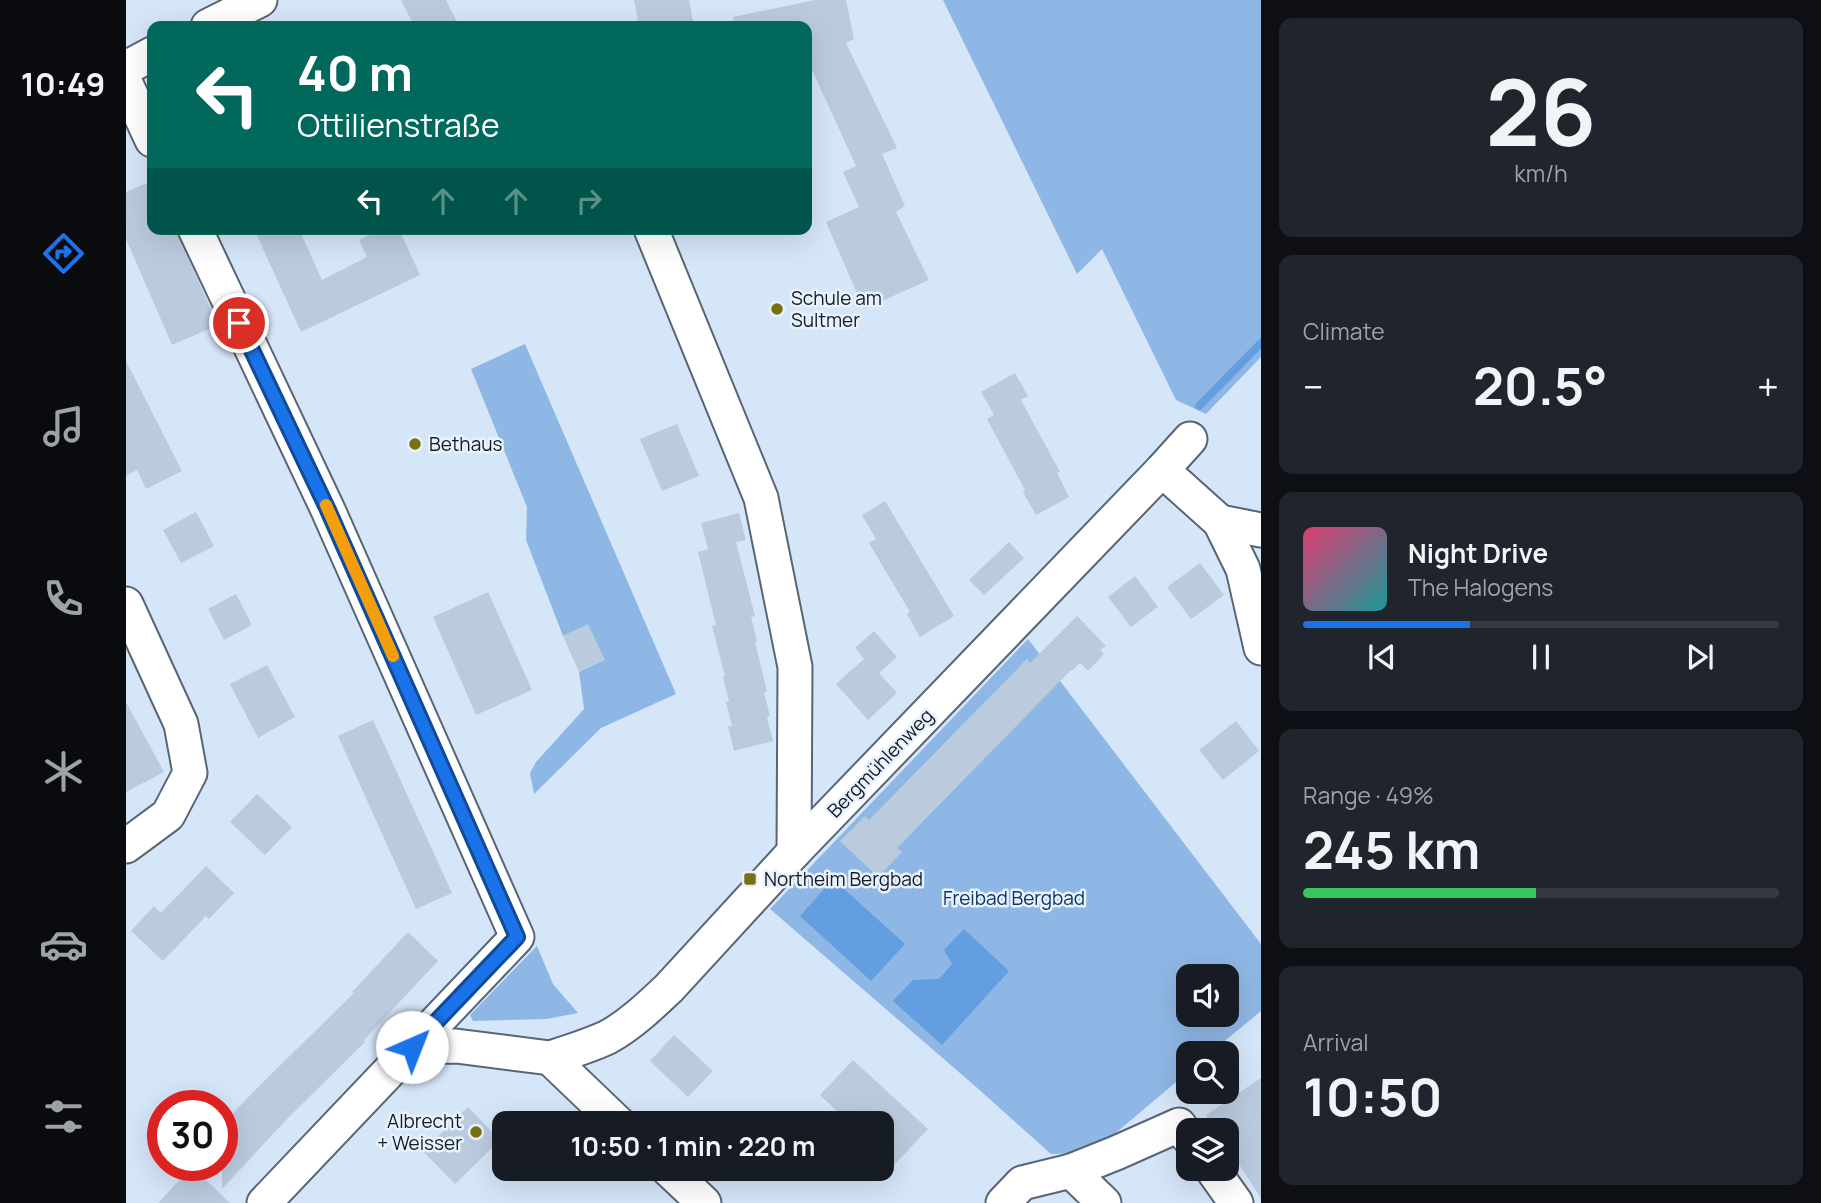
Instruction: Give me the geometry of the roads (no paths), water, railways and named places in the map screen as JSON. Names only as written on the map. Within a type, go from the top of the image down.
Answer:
[{"type":"street","points":[[218,21],[260,0]]},
{"type":"street","points":[[126,68],[147,57]]},
{"type":"street","points":[[126,84],[147,129]]},
{"type":"street","points":[[198,235],[328,510],[517,937],[264,1203]]},
{"type":"street","points":[[653,235],[761,498],[795,667],[794,852]]},
{"type":"street","name":"Bergmühlenweg","points":[[550,1058],[608,1037],[648,1008],[669,988],[794,852],[1190,439]]},
{"type":"street","points":[[1163,470],[1220,522],[1243,569],[1261,648]]},
{"type":"street","points":[[1220,522],[1261,530]]},
{"type":"street","points":[[126,604],[181,724],[190,773],[168,815],[126,846]]},
{"type":"street","points":[[412,1047],[456,1046],[550,1058],[605,1111]]},
{"type":"street","points":[[1003,1203],[1022,1183],[1071,1171],[1176,1126]]},
{"type":"street","points":[[1071,1171],[1104,1203]]},
{"type":"street","points":[[1221,1181],[1237,1203]]},
{"type":"waterway","points":[[1199,406],[1261,343]]},
{"type":"place","name":"Schule am Sultmer","points":[[777,309]]},
{"type":"place","name":"Bethaus","points":[[415,444]]},
{"type":"place","name":"Northeim Bergbad","points":[[750,879]]},
{"type":"place","name":"Albrecht + Weisser","points":[[476,1132]]},
{"type":"park label","name":"Freibad Bergbad","points":[[1014,898]]}]
